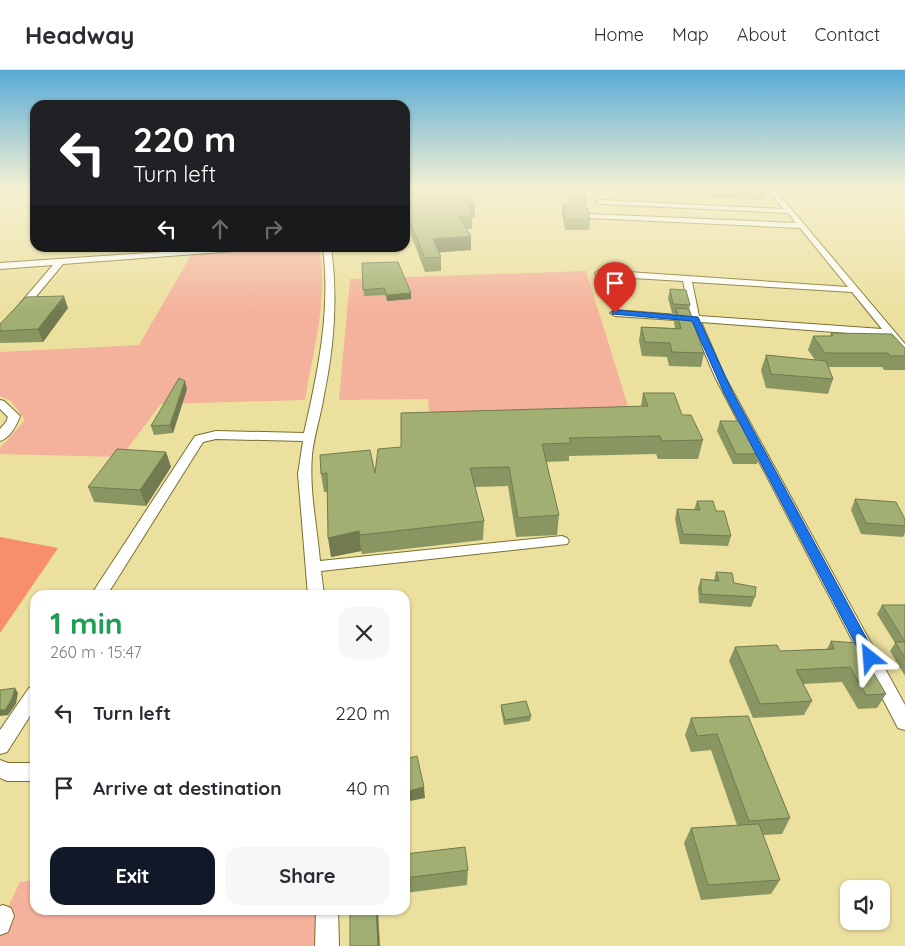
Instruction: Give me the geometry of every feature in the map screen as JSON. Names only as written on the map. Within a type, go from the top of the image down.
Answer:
[{"type":"street","points":[[805,230],[905,351]]},
{"type":"street","points":[[0,266],[194,252]]},
{"type":"street","points":[[315,590],[305,474],[309,437],[319,394],[328,339],[331,278],[328,252]]},
{"type":"street","points":[[0,333],[60,262]]},
{"type":"street","points":[[599,273],[856,290]]},
{"type":"street","points":[[687,278],[696,319],[720,377],[905,722]]},
{"type":"street","points":[[615,313],[890,333]]},
{"type":"street","points":[[0,402],[14,416],[12,423],[0,437]]},
{"type":"street","points":[[102,590],[199,439],[216,435],[309,437]]},
{"type":"street","points":[[313,567],[562,541]]},
{"type":"street","points":[[0,746],[30,701]]},
{"type":"street","points":[[0,769],[7,772],[30,772]]},
{"type":"street","points":[[327,915],[327,946]]},
{"type":"shaded area","points":[[235,252],[320,252],[322,267],[321,305],[305,400],[161,404],[121,457],[0,454],[0,448],[25,420],[11,401],[0,396],[0,352],[139,345],[191,255]]},
{"type":"shaded area","points":[[586,271],[632,419],[430,423],[428,399],[339,400],[350,279]]},
{"type":"shaded area","points":[[0,537],[58,548],[0,633]]},
{"type":"shaded area","points":[[30,881],[30,915],[326,915],[326,946],[0,946],[0,924],[20,882]]},
{"type":"building","points":[[413,230],[467,230],[471,236],[433,239],[441,257],[425,258]]},
{"type":"building","points":[[398,262],[411,293],[387,295],[384,288],[363,290],[362,263]]},
{"type":"building","points":[[670,289],[686,290],[690,305],[673,304]]},
{"type":"building","points":[[64,296],[38,329],[0,331],[0,324],[26,297]]},
{"type":"building","points":[[676,308],[689,309],[704,353],[672,352],[670,343],[645,342],[641,327],[681,329]]},
{"type":"building","points":[[831,333],[892,334],[905,348],[905,356],[890,356],[888,353],[825,353],[813,336],[833,336]]},
{"type":"building","points":[[766,355],[826,361],[833,379],[771,374]]},
{"type":"building","points":[[179,378],[185,381],[170,425],[151,426]]},
{"type":"building","points":[[643,393],[674,393],[682,415],[691,415],[703,440],[662,441],[660,436],[569,438],[571,443],[542,444],[559,515],[518,518],[509,467],[470,468],[484,521],[360,535],[359,531],[328,538],[327,473],[321,474],[320,455],[370,450],[375,473],[378,449],[401,447],[401,413],[648,406]]},
{"type":"building","points":[[720,421],[743,421],[760,454],[736,454]]},
{"type":"building","points":[[117,449],[166,452],[140,490],[88,487]]},
{"type":"building","points":[[855,499],[896,502],[905,519],[905,526],[866,523]]},
{"type":"building","points":[[697,501],[713,501],[716,511],[724,511],[731,536],[683,534],[677,509],[700,510]]},
{"type":"building","points":[[716,572],[732,573],[734,583],[756,587],[755,597],[701,594],[701,579],[719,581]]},
{"type":"building","points":[[882,605],[905,605],[905,642]]},
{"type":"building","points":[[831,641],[856,643],[886,694],[866,695],[850,667],[796,670],[812,701],[760,704],[735,647],[777,645],[780,651],[834,649]]},
{"type":"building","points":[[895,642],[905,642],[905,658]]},
{"type":"building","points":[[15,688],[12,699],[5,710],[0,710],[0,690]]},
{"type":"building","points":[[526,701],[531,716],[505,720],[501,705]]},
{"type":"building","points":[[748,716],[790,818],[749,821],[717,734],[697,736],[691,718]]},
{"type":"building","points":[[417,756],[424,787],[410,791],[410,758]]},
{"type":"building","points":[[759,824],[780,880],[708,885],[691,828]]},
{"type":"building","points":[[465,847],[468,870],[410,877],[410,853]]},
{"type":"building","points":[[350,915],[376,915],[378,946],[350,946]]},
{"type":"route","points":[[615,313],[696,319],[728,393],[870,658]]}]
